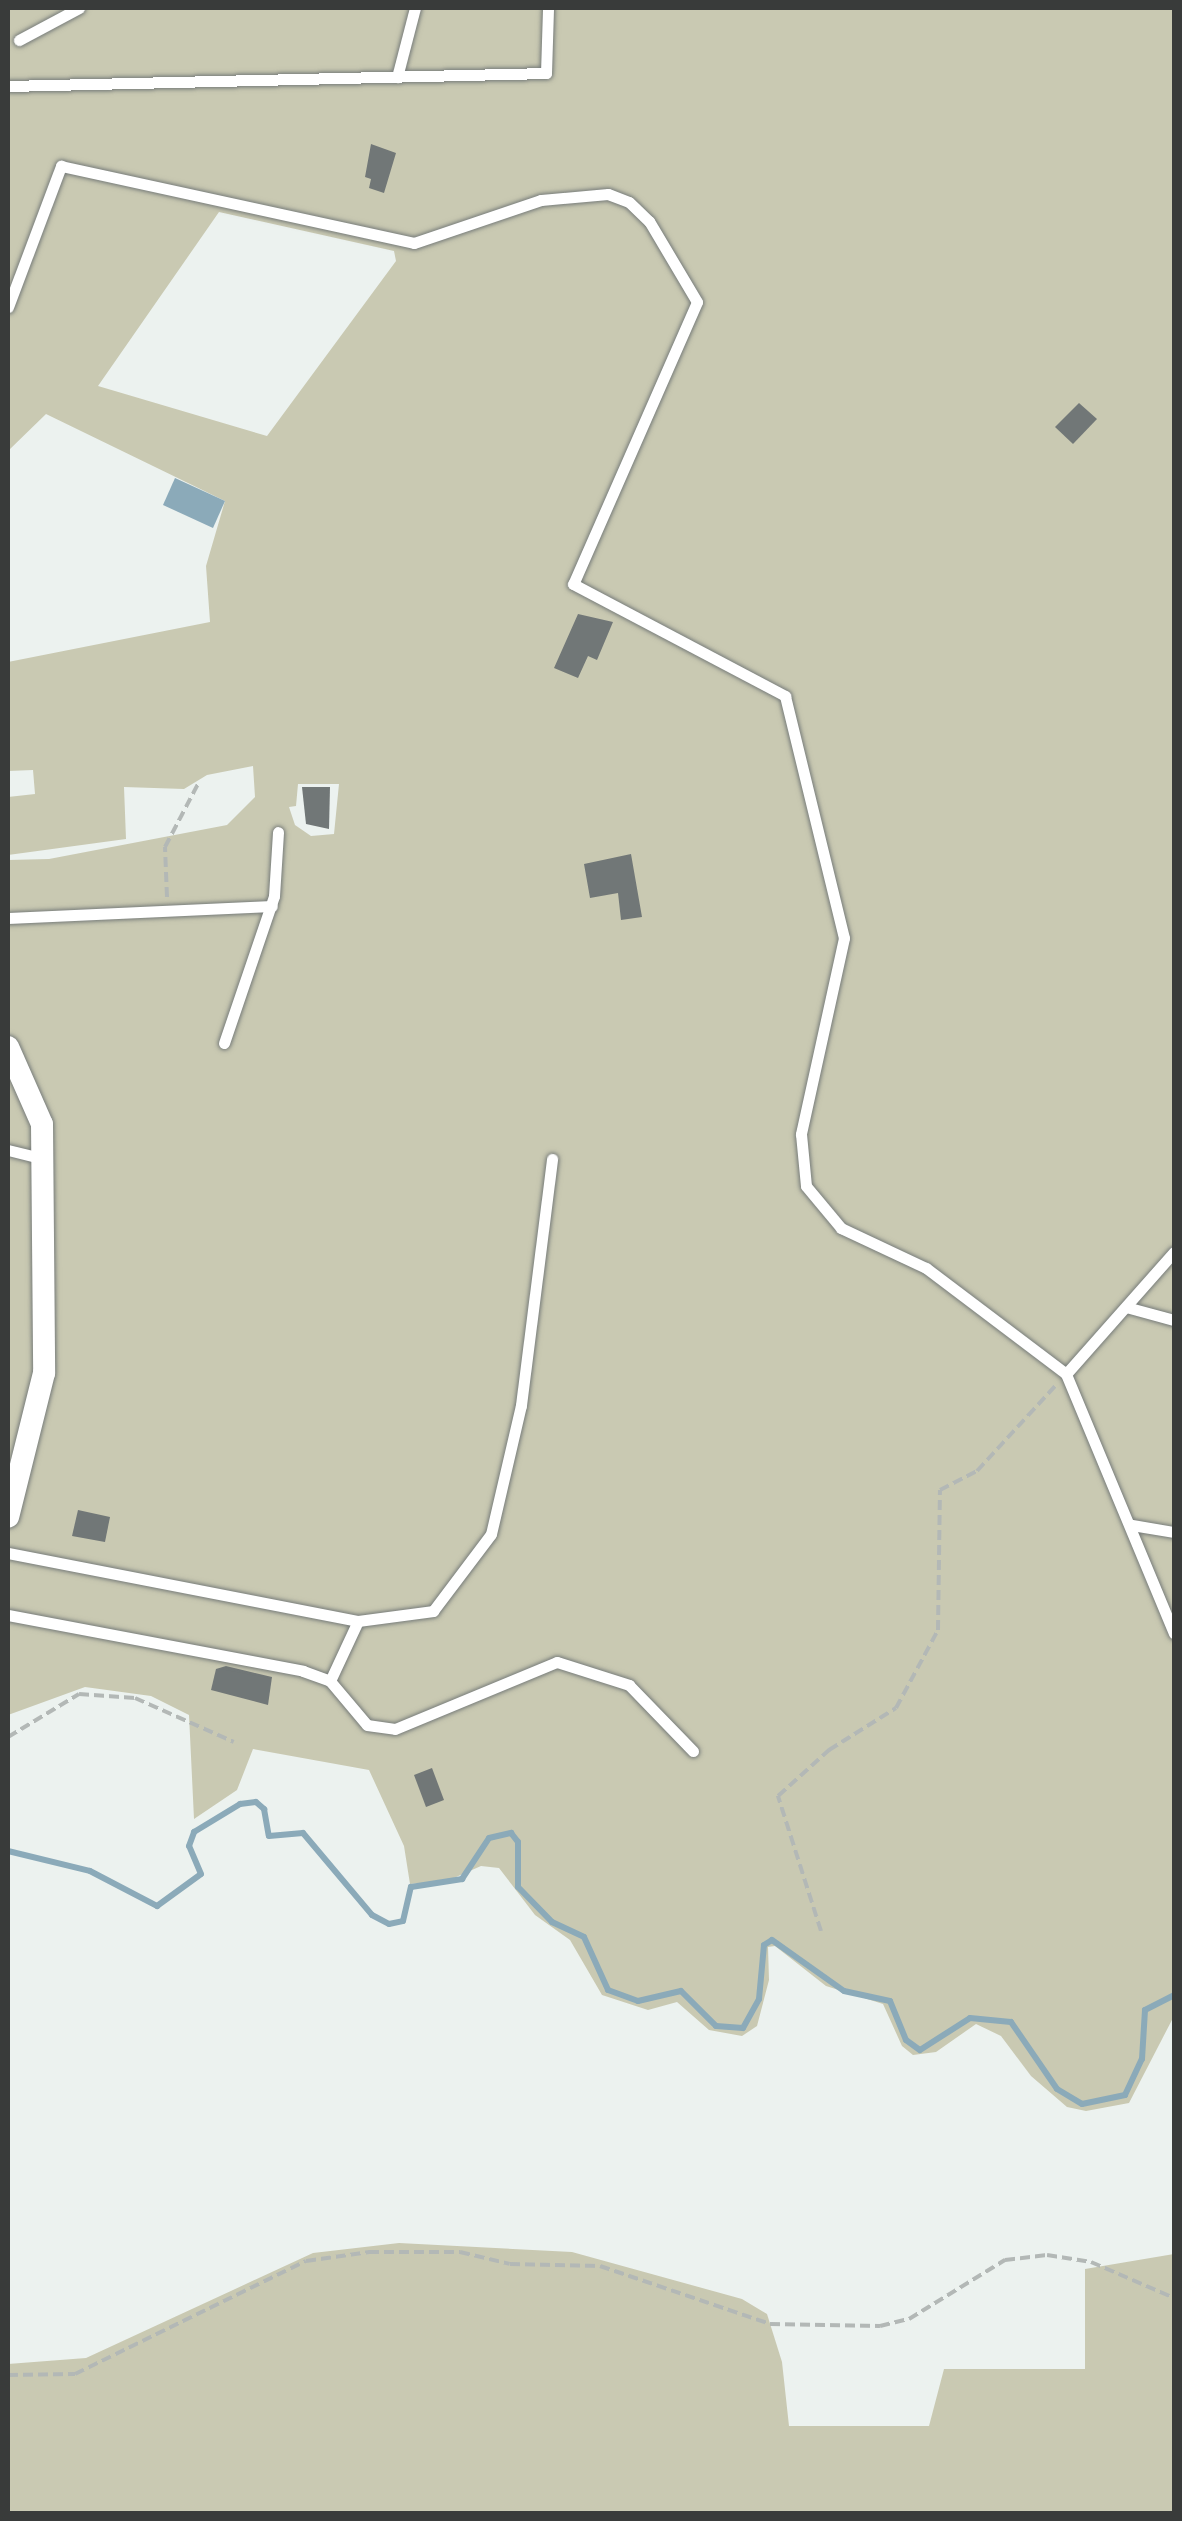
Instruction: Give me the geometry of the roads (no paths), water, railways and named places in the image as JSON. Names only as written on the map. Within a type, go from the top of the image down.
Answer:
[{"type":"street","points":[[8,1047],[42,1124],[44,1159],[44,1373],[8,1516]]},
{"type":"lane","points":[[20,40],[79,8]]},
{"type":"lane","points":[[397,77],[414,8]]},
{"type":"lane","points":[[8,86],[546,74],[548,8]]},
{"type":"lane","points":[[8,307],[61,166],[414,244],[542,200],[608,194],[629,202],[649,221],[697,302],[573,584],[776,686],[792,709],[800,774],[844,938],[799,1153],[816,1205],[841,1228],[926,1268],[1066,1374],[1132,1524],[1174,1633]]},
{"type":"lane","points":[[224,1043],[272,906],[278,832]]},
{"type":"lane","points":[[8,918],[272,906]]},
{"type":"lane","points":[[8,1150],[44,1159]]},
{"type":"lane","points":[[8,1553],[358,1621],[434,1612],[490,1534],[521,1404],[552,1160]]},
{"type":"lane","points":[[1066,1374],[1174,1252]]},
{"type":"lane","points":[[1126,1307],[1174,1320]]},
{"type":"lane","points":[[1132,1524],[1174,1532]]},
{"type":"lane","points":[[8,1615],[264,1662],[330,1681],[368,1726],[410,1728],[557,1662],[630,1685],[692,1750]]},
{"type":"lane","points":[[330,1681],[358,1621]]},
{"type":"water","points":[[175,478],[225,501],[213,528],[163,505]]},
{"type":"waterway","points":[[8,1851],[90,1871],[157,1906],[201,1874],[189,1846],[194,1832],[240,1804],[256,1802],[264,1809],[269,1836],[303,1833],[372,1915],[389,1924],[403,1921],[411,1887],[462,1879],[489,1838],[511,1833],[518,1842],[518,1887],[552,1922],[584,1937],[608,1990],[638,2001],[681,1991],[716,2026],[743,2028],[759,1999],[764,1945],[772,1940],[844,1991],[890,2001],[906,2040],[920,2050],[970,2018],[1011,2022],[1057,2089],[1082,2104],[1125,2095],[1142,2059],[1145,2010],[1174,1995]]}]
